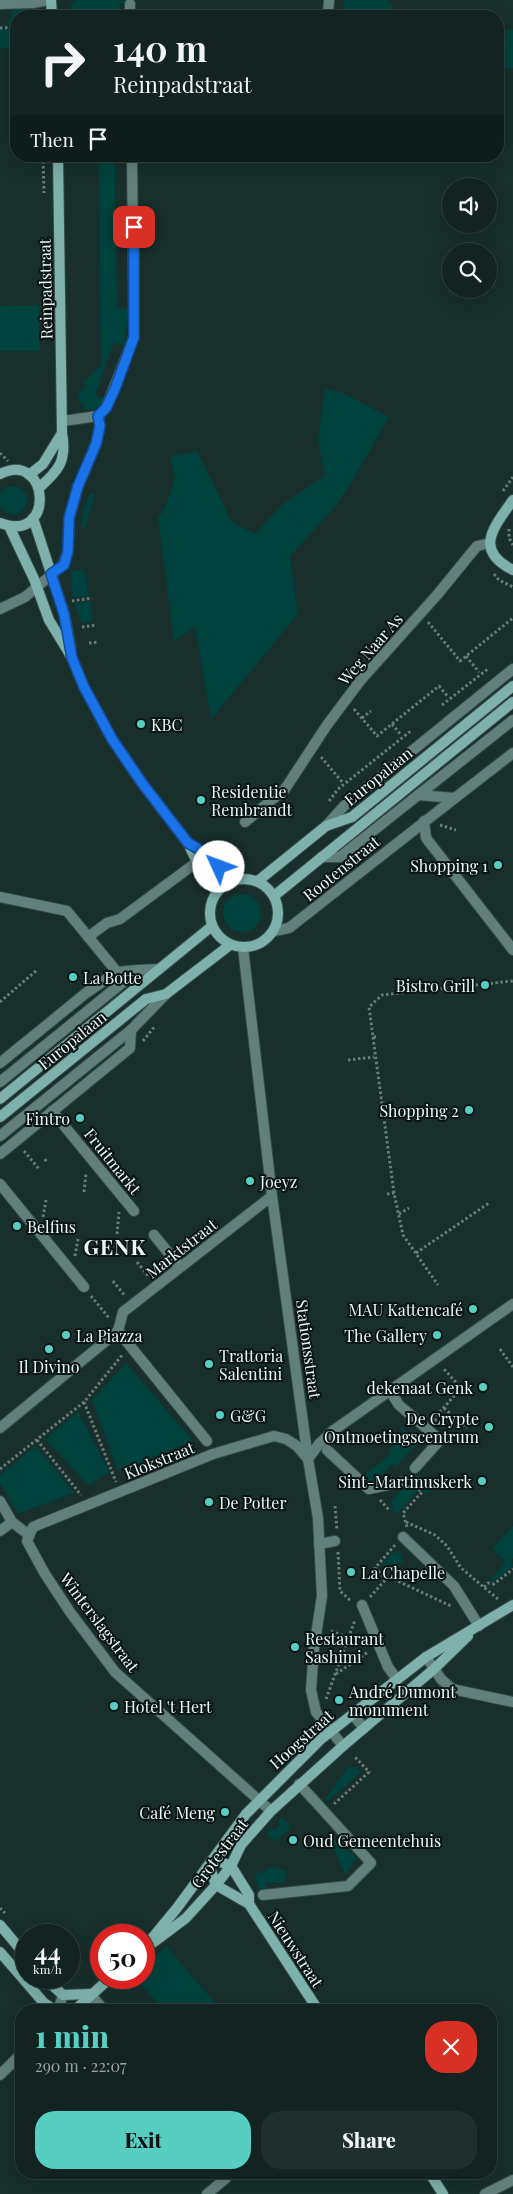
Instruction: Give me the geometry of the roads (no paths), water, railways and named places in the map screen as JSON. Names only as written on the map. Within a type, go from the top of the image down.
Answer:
[{"type":"main road","name":"Reinpadstraat","points":[[39,488],[57,472],[64,458],[65,447],[62,433],[58,162]]},
{"type":"main road","name":"Reinpadstraat","points":[[29,475],[43,464],[62,433]]},
{"type":"main road","points":[[4,468],[29,475],[39,488],[42,498],[39,509],[33,518],[18,526],[4,524]]},
{"type":"main road","points":[[513,500],[491,533],[490,542],[491,552],[501,564],[513,570]]},
{"type":"main road","points":[[33,518],[64,614],[72,658]]},
{"type":"main road","points":[[4,524],[20,547],[49,620],[72,658],[84,687],[112,739],[142,783],[188,843],[197,862],[217,892]]},
{"type":"main road","name":"Europalaan","points":[[258,881],[326,826],[352,817],[513,686]]},
{"type":"main road","name":"Europalaan","points":[[274,896],[513,702]]},
{"type":"main road","points":[[188,843],[207,854],[231,881]]},
{"type":"main road","points":[[240,878],[258,881],[265,885],[274,896],[278,908],[278,920],[274,931],[260,944],[243,948],[230,945],[216,934],[212,926],[210,908],[217,892],[231,881],[240,878]]},
{"type":"main road","name":"Europalaan","points":[[0,1099],[212,926]]},
{"type":"main road","name":"Europalaan","points":[[0,1117],[146,999],[166,994],[230,945]]},
{"type":"main road","points":[[478,1626],[513,1605]]},
{"type":"main road","name":"Hoogstraat","points":[[258,1800],[331,1730],[396,1678],[426,1657],[478,1626]]},
{"type":"main road","name":"Hoogstraat","points":[[271,1811],[299,1784],[434,1669],[478,1626]]},
{"type":"main road","name":"Grotestraat","points":[[155,1935],[258,1800]]},
{"type":"main road","name":"Grotestraat","points":[[155,1941],[186,1918],[216,1885],[231,1866],[241,1845],[271,1811]]},
{"type":"main road","points":[[216,1885],[211,1862],[231,1866]]},
{"type":"main road","name":"Nieuwstraat","points":[[231,1866],[250,1895],[249,1904]]},
{"type":"main road","name":"Nieuwstraat","points":[[216,1885],[249,1904],[314,2004]]},
{"type":"main road","points":[[0,1925],[15,1943]]},
{"type":"main road","points":[[0,1952],[46,2004]]},
{"type":"main road","points":[[56,1989],[63,1996],[90,1994]]},
{"type":"main road","points":[[82,2004],[96,1989]]},
{"type":"main road","points":[[433,2179],[443,2194]]},
{"type":"street","points":[[0,4],[32,3],[50,0]]},
{"type":"street","points":[[130,4],[130,10]]},
{"type":"street","points":[[63,420],[98,416],[106,408],[134,337],[132,162]]},
{"type":"street","points":[[0,609],[25,597],[64,565],[68,551],[69,518],[78,486],[96,444],[100,426],[98,416]]},
{"type":"street","name":"Weg Naar As","points":[[245,822],[285,789],[312,747],[360,681],[421,614],[477,546],[490,542]]},
{"type":"street","points":[[326,826],[344,806],[513,669]]},
{"type":"street","points":[[322,857],[340,857],[513,720]]},
{"type":"street","name":"Rootenstraat","points":[[274,931],[289,928],[513,753]]},
{"type":"street","points":[[418,795],[455,798]]},
{"type":"street","points":[[424,821],[426,838],[513,950]]},
{"type":"street","points":[[88,937],[107,923],[120,919],[197,862]]},
{"type":"street","points":[[0,897],[67,911],[117,972]]},
{"type":"street","name":"Stationsstraat","points":[[243,948],[272,1196],[308,1459],[318,1518],[322,1596],[314,1640],[311,1690],[316,1712],[343,1746]]},
{"type":"street","name":"Europalaan","points":[[0,1082],[138,970]]},
{"type":"street","name":"Europalaan","points":[[0,1063],[86,993],[117,972],[159,970]]},
{"type":"street","name":"Europalaan","points":[[0,1136],[131,1030],[166,994]]},
{"type":"street","name":"Europalaan","points":[[0,1154],[54,1113],[130,1048],[131,1030]]},
{"type":"street","name":"Fruitmarkt","points":[[54,1113],[134,1210]]},
{"type":"street","points":[[0,1184],[84,1287]]},
{"type":"street","name":"Marktstraat","points":[[118,1331],[123,1312],[272,1196]]},
{"type":"street","points":[[154,1235],[180,1267]]},
{"type":"street","points":[[308,1459],[319,1444],[334,1430],[393,1396],[513,1304]]},
{"type":"street","points":[[0,1428],[118,1331],[207,1441]]},
{"type":"street","points":[[393,1396],[440,1440],[415,1468]]},
{"type":"street","name":"Klokstraat","points":[[28,1538],[33,1527],[213,1454],[274,1436],[286,1439],[297,1446],[308,1459]]},
{"type":"street","points":[[327,1450],[369,1489],[406,1481]]},
{"type":"street","points":[[0,1501],[12,1522],[28,1538]]},
{"type":"street","points":[[0,1531],[12,1522]]},
{"type":"street","points":[[403,1537],[454,1586],[478,1626]]},
{"type":"street","name":"Winterslagstraat","points":[[28,1538],[46,1574],[70,1612],[115,1672],[271,1811]]},
{"type":"street","points":[[319,1544],[336,1539]]},
{"type":"street","points":[[362,1605],[388,1667],[396,1678]]},
{"type":"street","points":[[426,1657],[452,1689],[513,1702]]},
{"type":"street","points":[[352,1714],[364,1728]]},
{"type":"street","points":[[249,1904],[263,1895],[348,1886],[371,1863],[299,1784]]},
{"type":"street","points":[[90,1994],[99,2004]]},
{"type":"street","points":[[59,2004],[63,1996]]},
{"type":"street","points":[[0,2076],[15,2060]]},
{"type":"street","points":[[207,2194],[224,2179]]},
{"type":"street","points":[[485,2194],[513,2180]]},
{"type":"place","name":"KBC","points":[[141,724]]},
{"type":"place","name":"Residentie Rembrandt","points":[[201,800]]},
{"type":"place","name":"Shopping 1","points":[[498,865]]},
{"type":"place","name":"La Botte","points":[[73,977]]},
{"type":"place","name":"Bistro Grill","points":[[485,985]]},
{"type":"place","name":"Shopping 2","points":[[469,1110]]},
{"type":"place","name":"Fintro","points":[[80,1118]]},
{"type":"place","name":"Joeyz","points":[[250,1181]]},
{"type":"place","name":"Belfius","points":[[17,1226]]},
{"type":"place","name":"MAU Kattencafé","points":[[473,1309]]},
{"type":"place","name":"La Piazza","points":[[66,1335]]},
{"type":"place","name":"The Gallery","points":[[437,1335]]},
{"type":"place","name":"Il Divino","points":[[49,1349]]},
{"type":"place","name":"Trattoria Salentini","points":[[209,1364]]},
{"type":"place","name":"dekenaat Genk","points":[[483,1387]]},
{"type":"place","name":"G&G","points":[[220,1415]]},
{"type":"place","name":"De Crypte Ontmoetingscentrum","points":[[489,1427]]},
{"type":"place","name":"Sint-Martinuskerk","points":[[482,1481]]},
{"type":"place","name":"De Potter","points":[[209,1502]]},
{"type":"place","name":"La Chapelle","points":[[351,1572]]},
{"type":"place","name":"Restaurant Sashimi","points":[[295,1647]]},
{"type":"place","name":"André Dumont monument","points":[[339,1700]]},
{"type":"place","name":"Hotel 't Hert","points":[[114,1706]]},
{"type":"place","name":"Café Meng","points":[[225,1812]]},
{"type":"place","name":"Oud Gemeentehuis","points":[[293,1840]]},
{"type":"district","name":"GENK","points":[[115,1246]]}]
